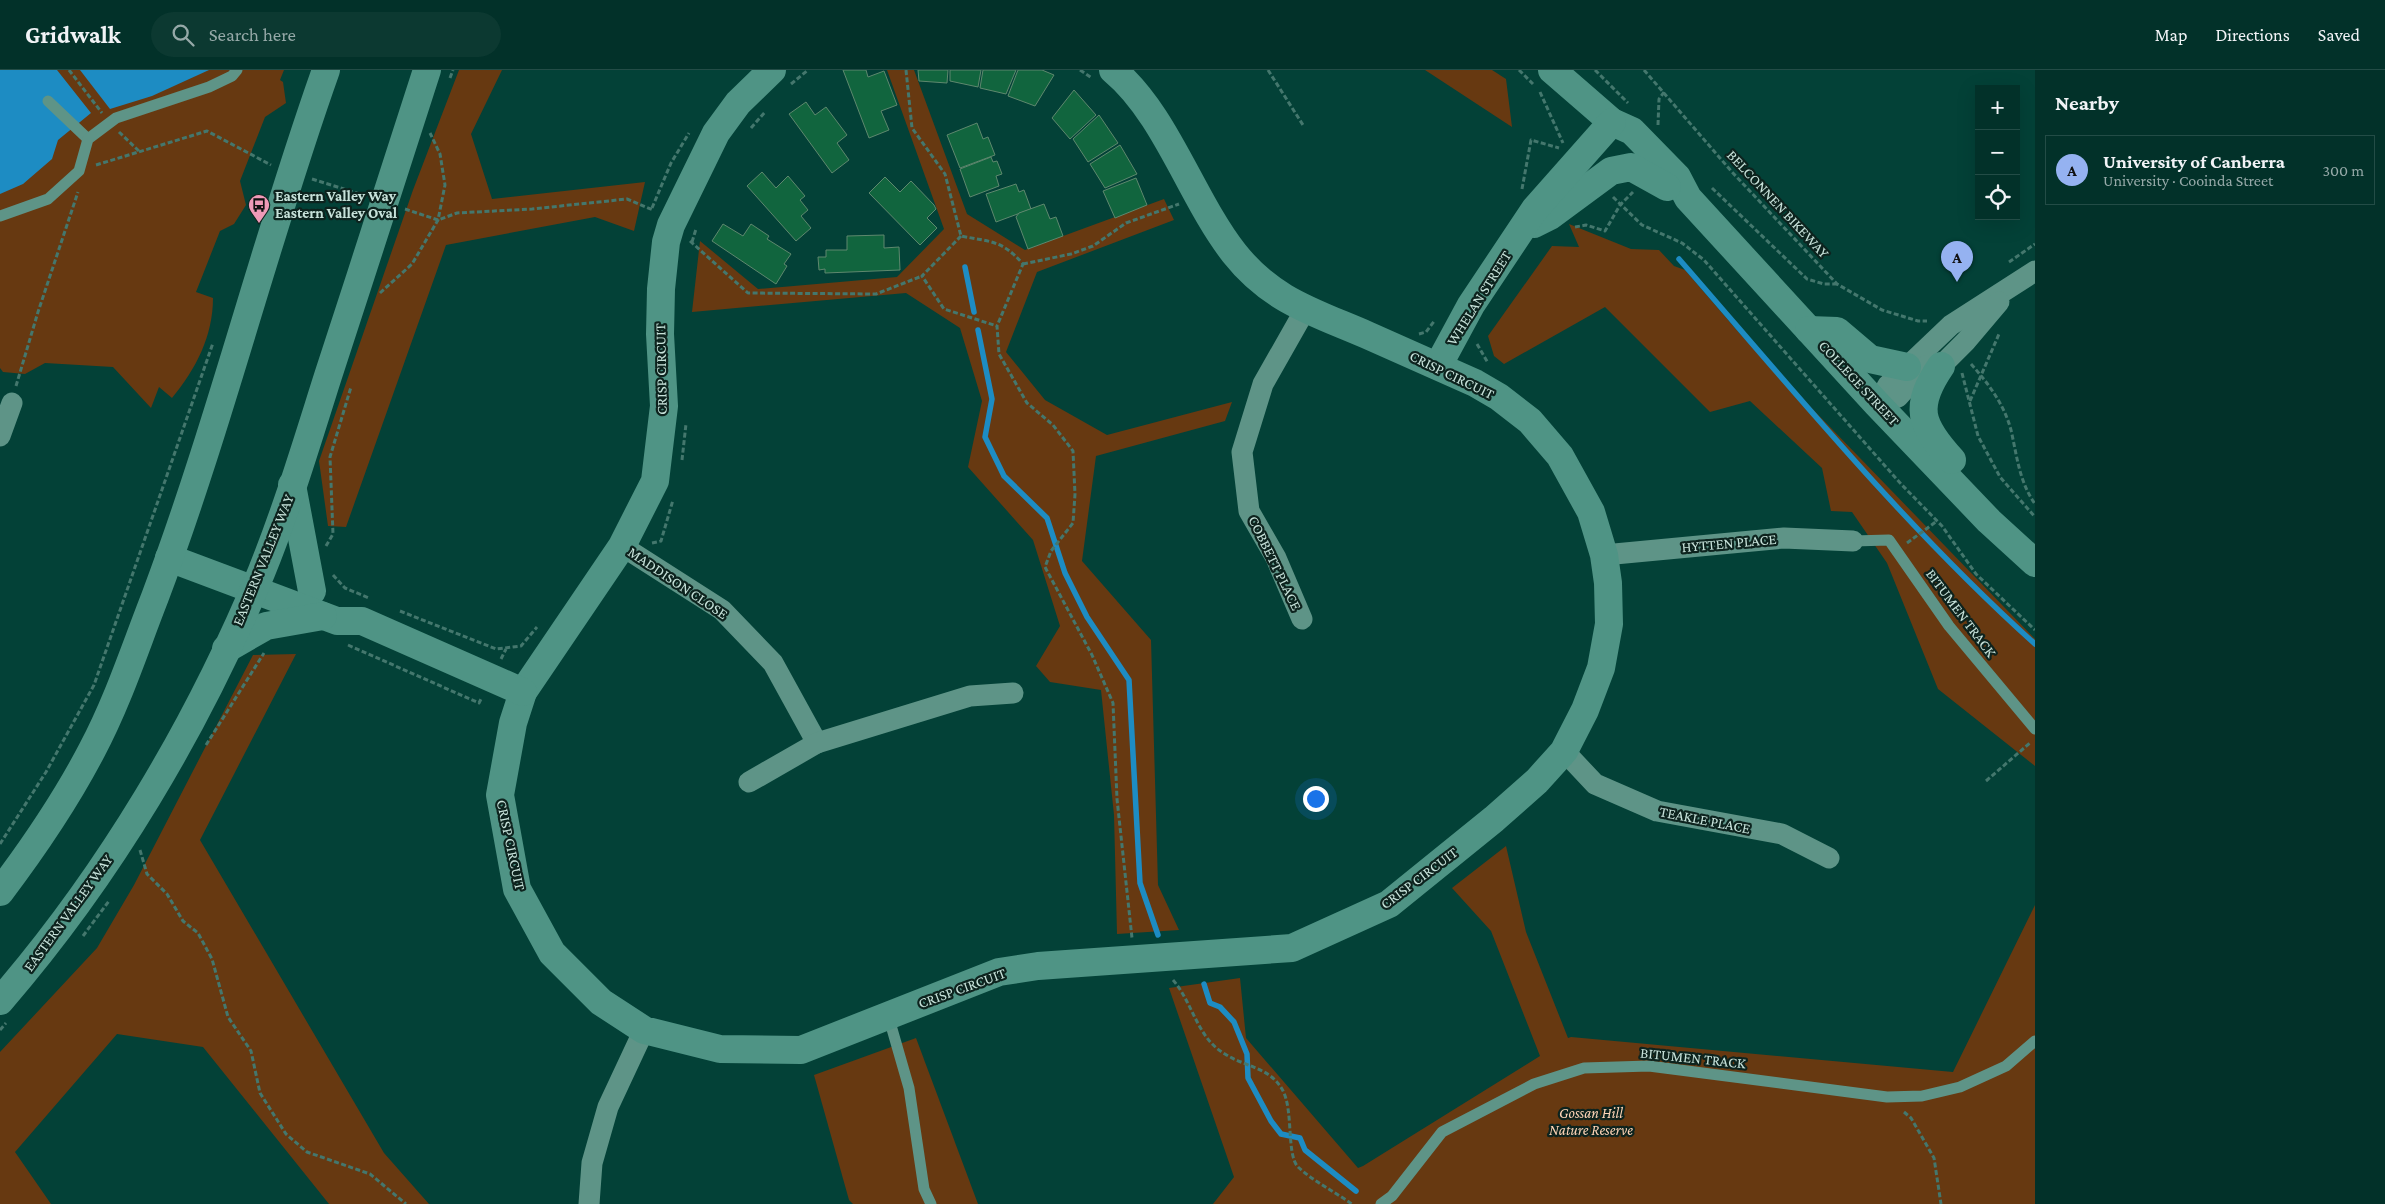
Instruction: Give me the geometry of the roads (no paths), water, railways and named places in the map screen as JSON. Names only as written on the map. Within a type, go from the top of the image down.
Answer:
[{"type":"street","points":[[0,892],[41,836],[93,749],[114,704],[173,549],[326,70]]},
{"type":"street","name":"EASTERN VALLEY WAY","points":[[0,1002],[72,913],[127,830],[170,757],[226,649],[258,581],[292,485],[385,204],[427,70]]},
{"type":"street","name":"CRISP CIRCUIT","points":[[772,70],[738,103],[657,217],[666,242],[661,289],[660,334],[664,406],[655,480],[622,546],[523,692],[512,723],[500,794],[517,889],[552,953],[601,1002],[644,1030],[720,1050],[801,1050],[999,972],[1038,966],[1292,948],[1389,904],[1537,782],[1564,751],[1585,710],[1601,668],[1609,624],[1608,583],[1604,555],[1591,512],[1560,456],[1530,421],[1499,397],[1475,383],[1305,310],[1259,282],[1234,253],[1208,217],[1164,135],[1126,81],[1113,70]]},
{"type":"street","name":"COLLEGE STREET","points":[[1552,70],[1623,116],[1622,142],[1688,190],[1809,330],[1877,404],[1989,521],[2035,563]]},
{"type":"street","name":"WHELAN STREET","points":[[1438,366],[1471,305],[1535,209],[1623,116]]},
{"type":"street","name":"WHELAN STREET","points":[[1522,231],[1550,216],[1611,171],[1631,167],[1688,190]]},
{"type":"street","points":[[1877,404],[1888,385],[1951,326],[2035,271]]},
{"type":"street","points":[[1989,521],[1983,494],[1936,443],[1925,424],[1923,403],[1929,384],[1951,368],[1966,341],[2014,285]]},
{"type":"street","name":"COBBETT PLACE","points":[[1302,619],[1276,558],[1249,511],[1242,452],[1263,384],[1305,310]]},
{"type":"street","points":[[1809,330],[1837,331],[1870,359],[1907,367]]},
{"type":"street","points":[[1877,404],[1898,397],[1926,366],[1951,368]]},
{"type":"street","points":[[0,436],[12,402]]},
{"type":"street","points":[[292,485],[321,581],[344,603],[366,610],[492,678],[523,692]]},
{"type":"street","name":"HYTTEN PLACE","points":[[1604,555],[1784,538],[1853,541]]},
{"type":"street","name":"MADDISON CLOSE","points":[[622,546],[722,610],[773,663],[817,743]]},
{"type":"street","points":[[173,549],[258,581],[337,621],[366,610]]},
{"type":"street","points":[[258,581],[321,581]]},
{"type":"street","points":[[226,649],[266,626],[324,616]]},
{"type":"street","points":[[749,782],[817,743],[970,696],[1013,693]]},
{"type":"street","name":"TEAKLE PLACE","points":[[1564,751],[1595,784],[1657,811],[1782,834],[1829,858]]},
{"type":"street","points":[[589,1204],[592,1163],[608,1107],[644,1030]]},
{"type":"lane","points":[[0,216],[48,200],[79,170],[88,139],[116,118],[209,86],[232,76],[237,70]]},
{"type":"lane","points":[[48,101],[88,139]]},
{"type":"lane","name":"BITUMEN TRACK","points":[[1853,541],[1889,540],[1949,626],[2035,729]]},
{"type":"lane","points":[[888,1015],[909,1088],[924,1188],[930,1204]]},
{"type":"lane","name":"BITUMEN TRACK","points":[[1381,1204],[1392,1196],[1442,1132],[1534,1084],[1584,1068],[1649,1066],[1887,1097],[1922,1096],[1960,1087],[2006,1066],[2035,1041]]},
{"type":"water","points":[[0,70],[57,70],[91,113],[58,140],[52,159],[23,184],[0,194]]},
{"type":"water","points":[[80,70],[209,70],[152,96],[110,109]]},
{"type":"waterway","points":[[1679,259],[1896,506],[1987,599],[2035,644]]},
{"type":"waterway","points":[[965,267],[974,312]]},
{"type":"waterway","points":[[978,330],[992,399],[985,437],[1004,476],[1047,518],[1065,573],[1087,617],[1129,680],[1140,883],[1158,935]]},
{"type":"waterway","points":[[1204,984],[1210,1003],[1220,1007],[1234,1022],[1247,1054],[1248,1078],[1271,1121],[1281,1134],[1300,1138],[1305,1150],[1356,1191]]},
{"type":"place","name":"Eastern Valley Way Eastern Valley Oval","points":[[259,224]]},
{"type":"place","name":"University of Canberra","points":[[1957,282]]},
{"type":"park label","name":"Gossan Hill Nature Reserve","points":[[1591,1122]]}]
